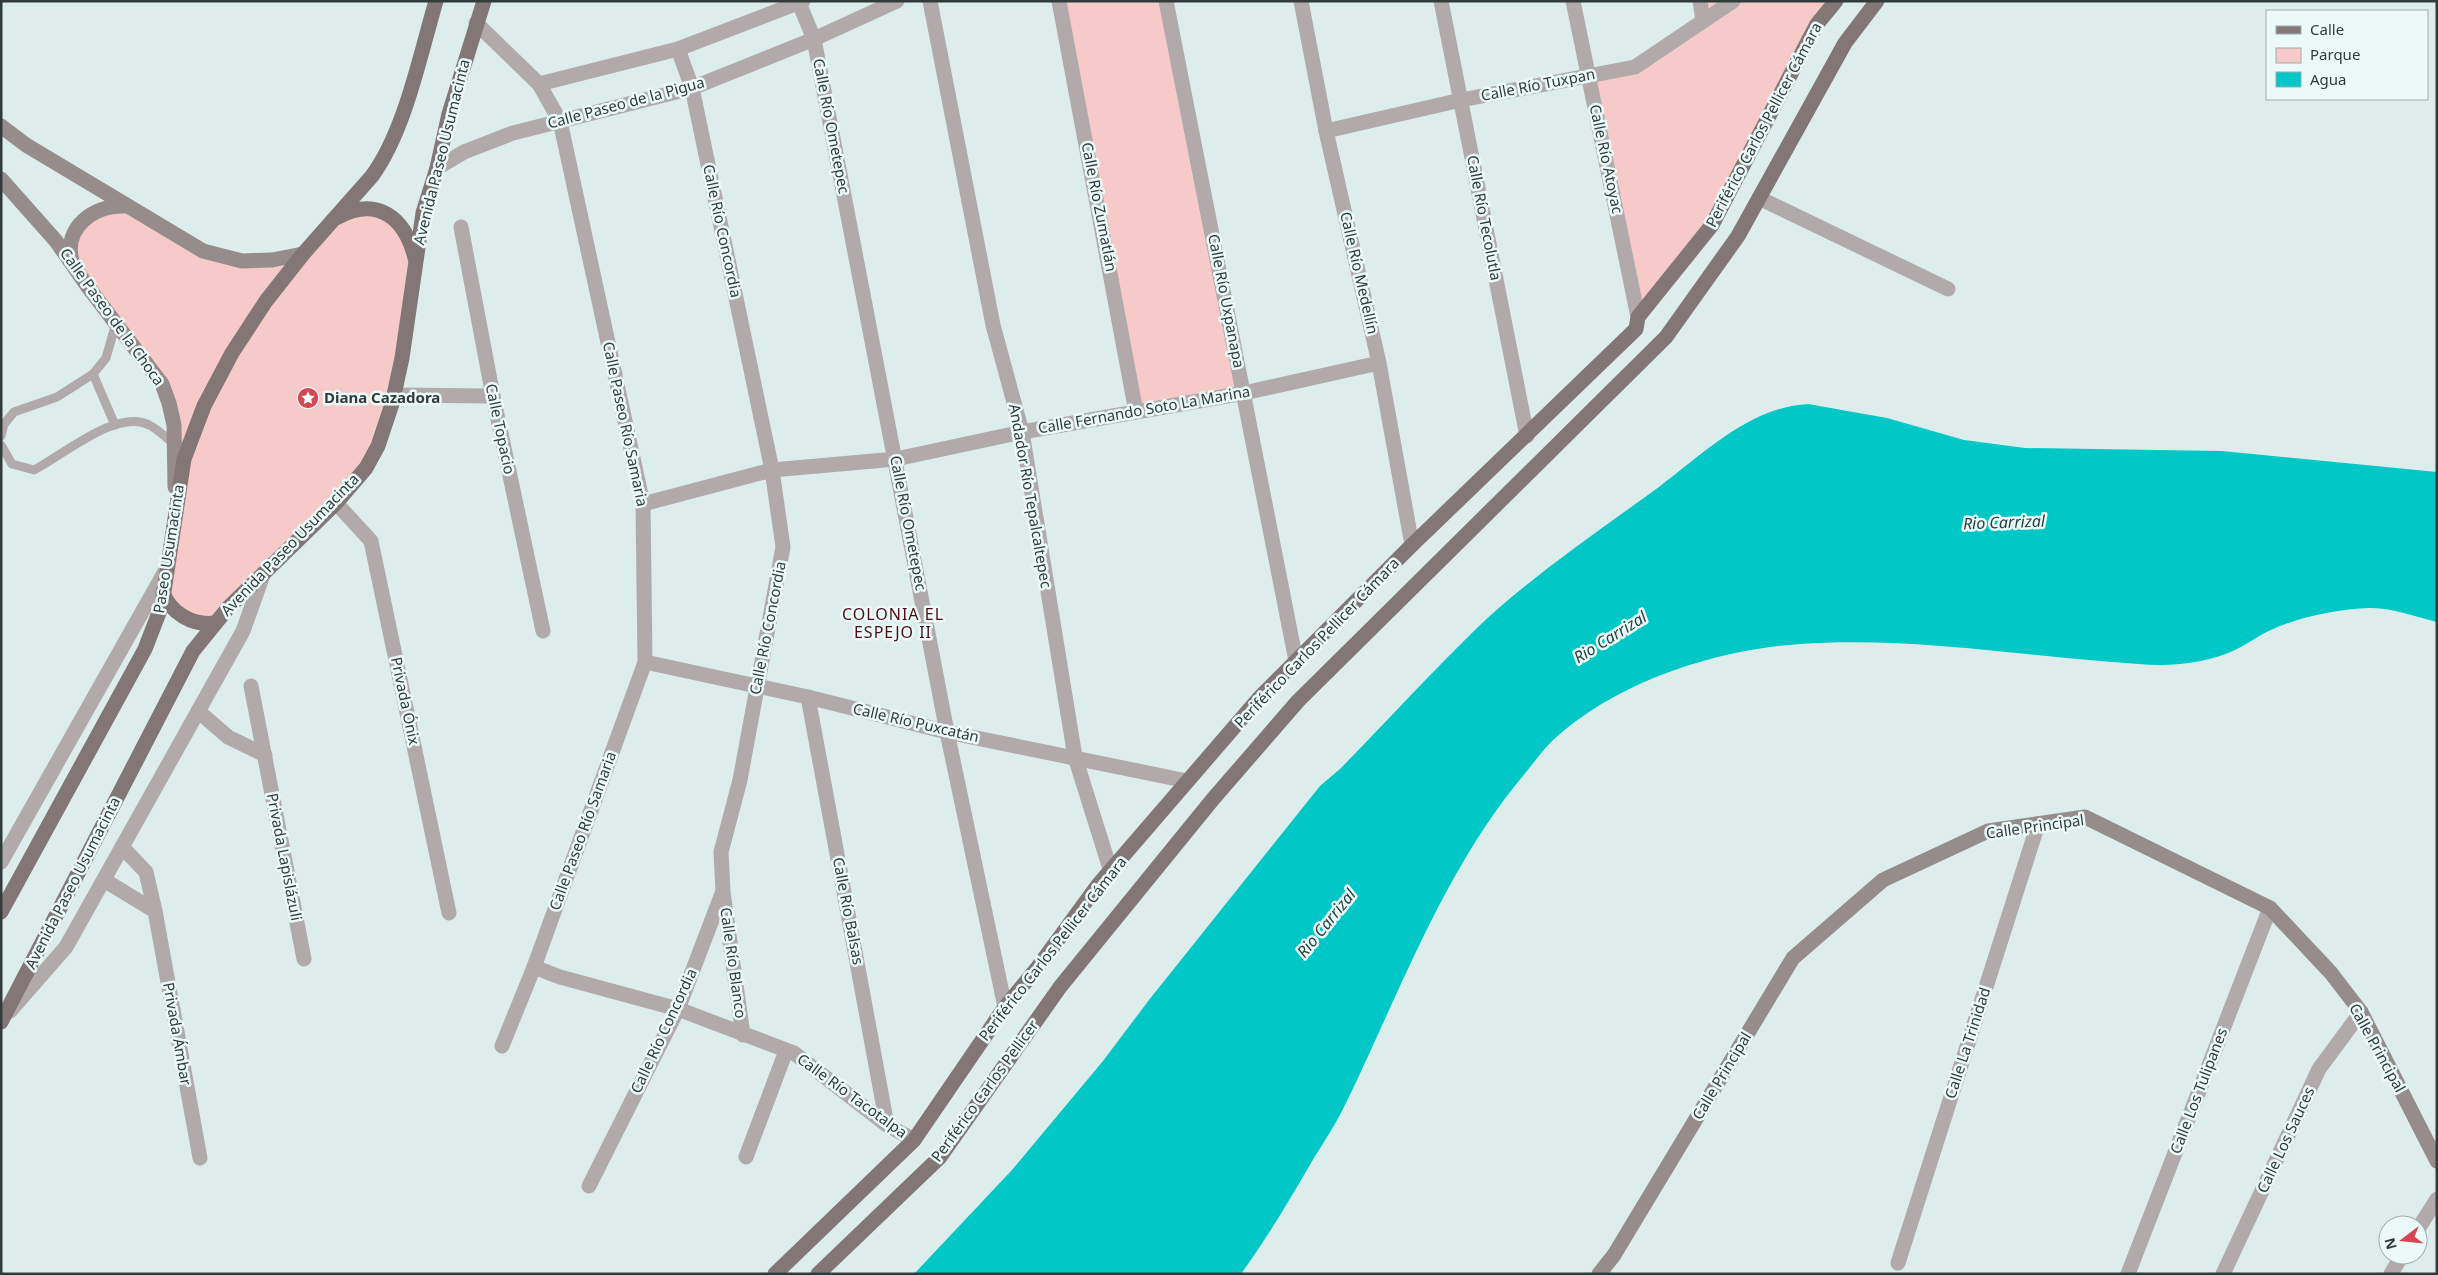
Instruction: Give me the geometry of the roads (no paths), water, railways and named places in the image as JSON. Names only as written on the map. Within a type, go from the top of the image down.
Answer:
[{"type":"main road","points":[[1,126],[26,145],[203,251],[215,256],[242,261],[258,261],[303,254],[372,176],[385,154],[414,78],[436,1]]},
{"type":"main road","name":"Avenida Paseo Usumacinta","points":[[2,1020],[183,668],[215,623],[336,503],[372,458],[385,427],[394,395],[406,335],[415,259],[424,213],[437,168],[449,114],[484,1]]},
{"type":"main road","name":"Periférico Carlos Pellicer Cámara","points":[[775,1274],[914,1140],[1005,1007],[1038,967],[1098,885],[1261,696],[1412,545],[1636,329],[1638,317],[1712,225],[1816,24],[1836,1]]},
{"type":"main road","name":"Periférico Carlos Pellicer Cámara","points":[[1060,987],[1213,799],[1298,701],[1666,337],[1738,236],[1845,43],[1876,1]]},
{"type":"main road","name":"Calle Paseo de la Choca","points":[[1,179],[56,241],[153,370],[167,394],[174,425],[176,507]]},
{"type":"main road","points":[[74,266],[70,244],[79,225],[87,216],[99,210],[112,206],[125,206]]},
{"type":"main road","points":[[333,220],[350,212],[364,210],[386,213],[405,232],[415,259]]},
{"type":"main road","name":"Paseo Usumacinta","points":[[1,912],[145,649],[159,616],[184,459],[204,406],[236,347],[266,301],[303,254]]},
{"type":"main road","points":[[163,592],[170,608],[176,612],[203,623],[215,623]]},
{"type":"main road","name":"Calle Principal","points":[[1599,1274],[1614,1254],[1793,958],[1882,880],[1988,831],[2085,817],[2270,908],[2332,973],[2361,1012],[2437,1161]]},
{"type":"main road","name":"Periférico Carlos Pellicer","points":[[818,1274],[940,1157],[1060,987]]},
{"type":"street","name":"Calle Paseo de la Pigua","points":[[437,168],[464,152],[513,133],[692,88],[814,39],[897,1]]},
{"type":"street","name":"Andador Río Tepalcaltepec","points":[[930,1],[993,325],[1022,432],[1075,758],[1111,872]]},
{"type":"street","name":"Calle Río Zumatlán","points":[[1059,1],[1136,412]]},
{"type":"street","name":"Calle Río Uxpanapa","points":[[1166,1],[1296,661]]},
{"type":"street","name":"Calle Río Medellín","points":[[1301,1],[1326,131],[1379,363],[1412,545]]},
{"type":"street","name":"Calle Río Tecolutla","points":[[1441,1],[1527,436]]},
{"type":"street","name":"Calle Río Atoyac","points":[[1573,1],[1638,317]]},
{"type":"street","points":[[1700,1],[1703,21]]},
{"type":"street","name":"Calle Río Tuxpan","points":[[1326,131],[1461,100],[1635,67],[1733,1]]},
{"type":"street","name":"Calle Río Ometepec","points":[[801,2],[814,39],[896,459],[946,732],[1005,1007]]},
{"type":"street","points":[[539,84],[678,49],[801,2]]},
{"type":"street","name":"Calle Paseo Río Samaria","points":[[476,23],[539,84],[560,121],[643,504],[645,662],[534,968],[502,1046]]},
{"type":"street","name":"Calle Río Concordia","points":[[589,1186],[678,1009],[723,891],[721,852],[740,780],[783,547],[772,470],[692,88],[678,49]]},
{"type":"street","points":[[1758,198],[1948,289]]},
{"type":"street","name":"Calle Topacio","points":[[461,227],[492,396],[543,631]]},
{"type":"street","name":"Calle Fernando Soto La Marina","points":[[643,504],[772,470],[896,459],[1022,432],[1244,393],[1379,363]]},
{"type":"street","points":[[394,395],[492,396]]},
{"type":"street","name":"Privada Ónix","points":[[336,503],[371,541],[449,913]]},
{"type":"street","points":[[1,862],[167,568]]},
{"type":"street","points":[[2,1020],[66,947],[243,631],[263,574]]},
{"type":"street","name":"Calle Río Puxcatán","points":[[645,662],[808,697],[946,732],[1187,781]]},
{"type":"street","name":"Privada Lapislázuli","points":[[251,686],[304,959]]},
{"type":"street","name":"Calle Río Balsas","points":[[808,697],[887,1125]]},
{"type":"street","points":[[198,712],[228,737],[265,755]]},
{"type":"street","name":"Calle La Trinidad","points":[[1898,1263],[2038,824]]},
{"type":"street","name":"Privada Ámbar","points":[[122,847],[146,872],[156,911],[200,1158]]},
{"type":"street","points":[[104,880],[156,911]]},
{"type":"street","name":"Calle Río Blanco","points":[[723,891],[743,1034]]},
{"type":"street","name":"Calle Los Tulipanes","points":[[2128,1274],[2270,908]]},
{"type":"street","name":"Calle Río Tacotalpa","points":[[534,968],[560,977],[678,1009],[794,1053],[887,1125],[914,1140]]},
{"type":"street","name":"Calle Los Sauces","points":[[2223,1274],[2319,1069],[2361,1012]]},
{"type":"street","points":[[746,1157],[786,1050]]},
{"type":"street","points":[[2427,1215],[2437,1198]]},
{"type":"lane","points":[[1,436],[4,424],[14,412],[58,397],[94,374],[106,358],[116,323]]},
{"type":"lane","points":[[94,374],[115,425]]},
{"type":"lane","points":[[1,445],[12,464],[34,470],[53,461],[84,439],[115,425],[132,421],[149,424],[174,444]]},
{"type":"water","name":"Rio Carrizal","points":[[1808,404],[1887,418],[1964,440],[2025,448],[2222,451],[2437,472],[2437,622],[2377,608],[2331,612],[2282,625],[2237,649],[2214,658],[2190,663],[2164,665],[2097,661],[1927,645],[1842,642],[1800,644],[1734,653],[1668,673],[1636,686],[1578,720],[1552,741],[1498,808],[1448,888],[1338,1118],[1278,1219],[1241,1274],[914,1274],[1012,1170],[1103,1061],[1149,1000],[1320,786],[1340,769],[1477,628],[1543,572],[1728,434],[1766,414],[1787,407]]},
{"type":"place","name":"Diana Cazadora","points":[[308,398]]},
{"type":"district","name":"COLONIA EL ESPEJO II","points":[[893,623]]}]
